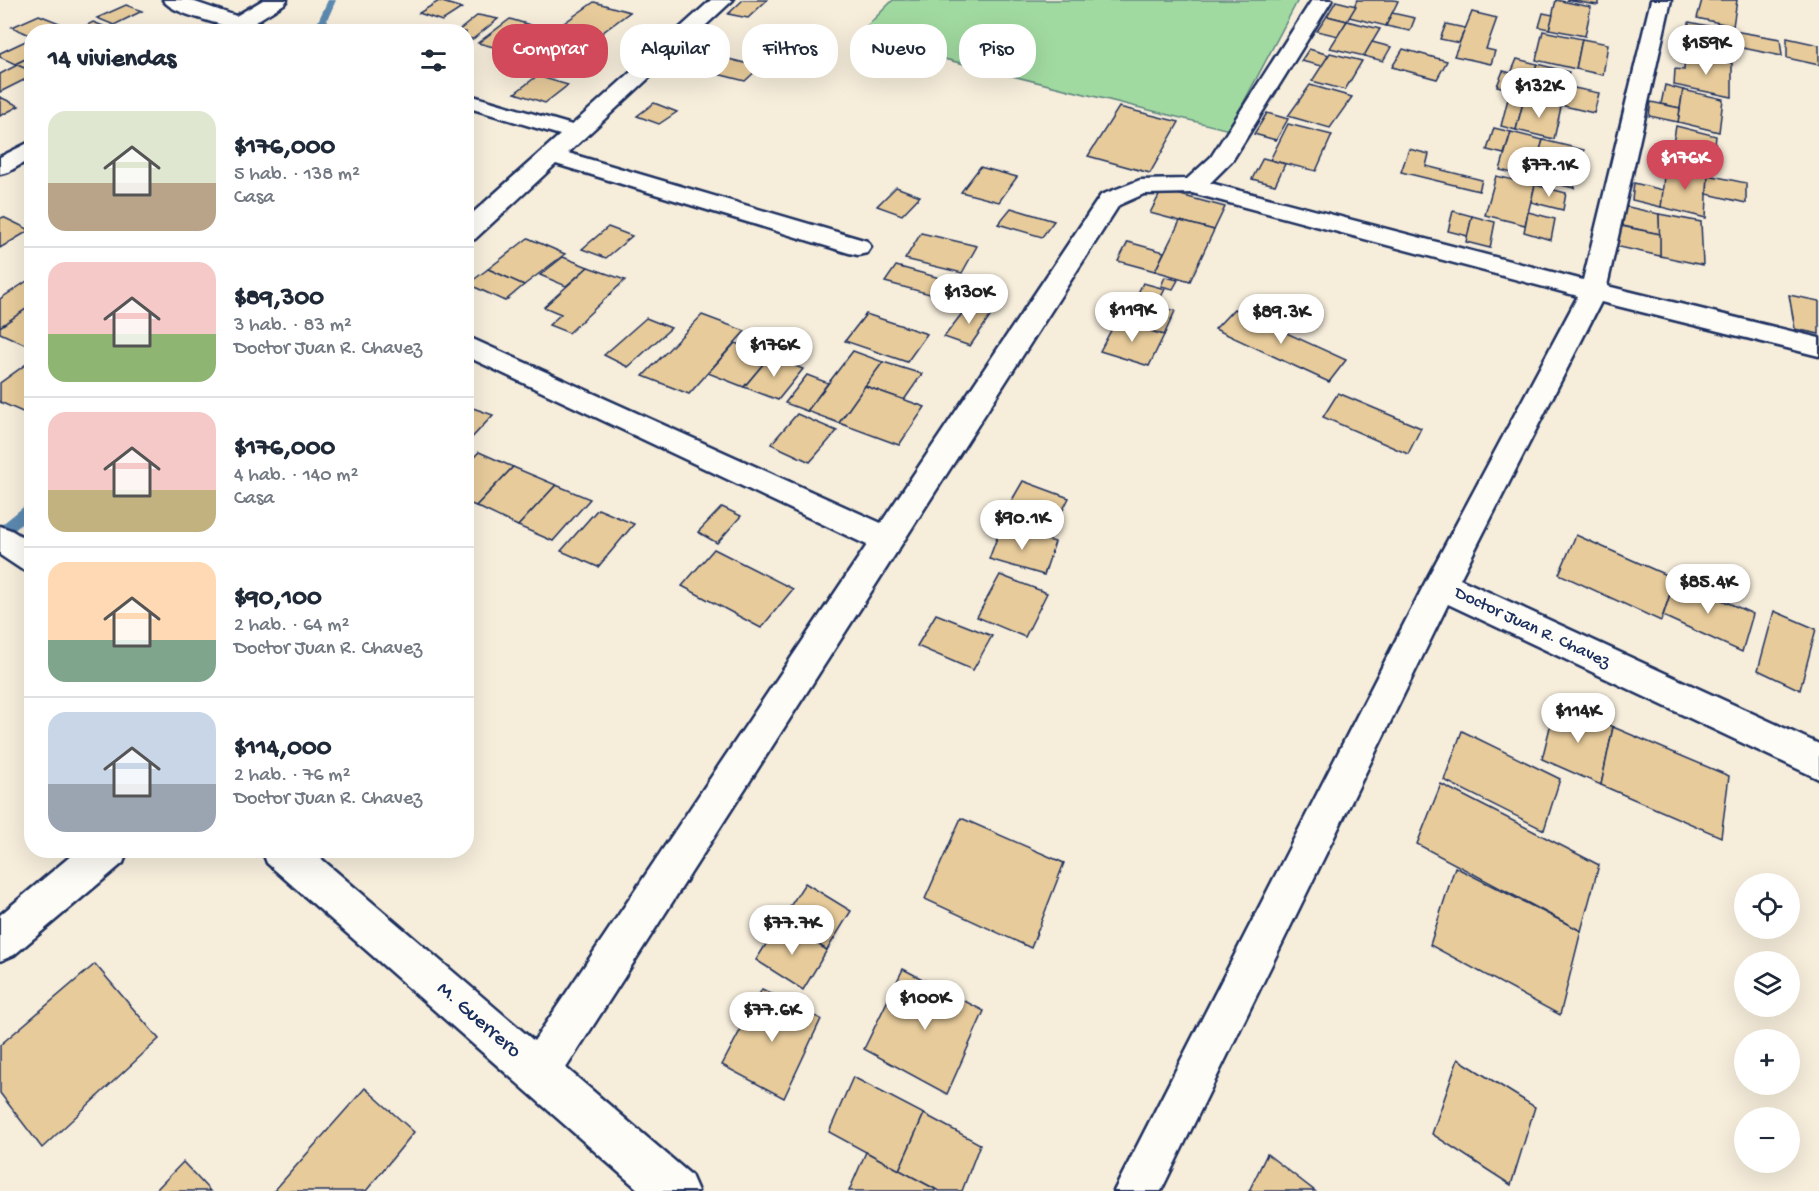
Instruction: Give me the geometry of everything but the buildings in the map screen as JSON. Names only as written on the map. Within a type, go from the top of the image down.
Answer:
[{"type":"street","points":[[173,0],[225,24]]},
{"type":"street","points":[[236,24],[277,0]]},
{"type":"street","points":[[474,226],[723,0]]},
{"type":"street","points":[[1193,186],[1220,161],[1322,0]]},
{"type":"street","points":[[1137,1191],[1441,585],[1593,291],[1661,0]]},
{"type":"street","points":[[474,102],[576,133]]},
{"type":"street","points":[[551,156],[858,247]]},
{"type":"street","points":[[538,1072],[1110,200],[1140,187],[1193,186],[1593,291],[1819,347]]},
{"type":"street","points":[[474,349],[887,540]]},
{"type":"street","points":[[0,539],[24,555]]},
{"type":"street","name":"Doctor Juan R. Chavez","points":[[1441,585],[1819,762]]},
{"type":"street","points":[[0,941],[99,858]]},
{"type":"street","name":"M. Guerrero","points":[[290,858],[675,1191]]},
{"type":"green space","points":[[893,0],[1298,0],[1229,130],[1020,78],[1036,78],[1036,24],[959,24],[959,63],[947,60],[947,24],[869,24]]},
{"type":"waterway","points":[[321,24],[332,0]]},
{"type":"waterway","points":[[0,535],[24,512]]}]
